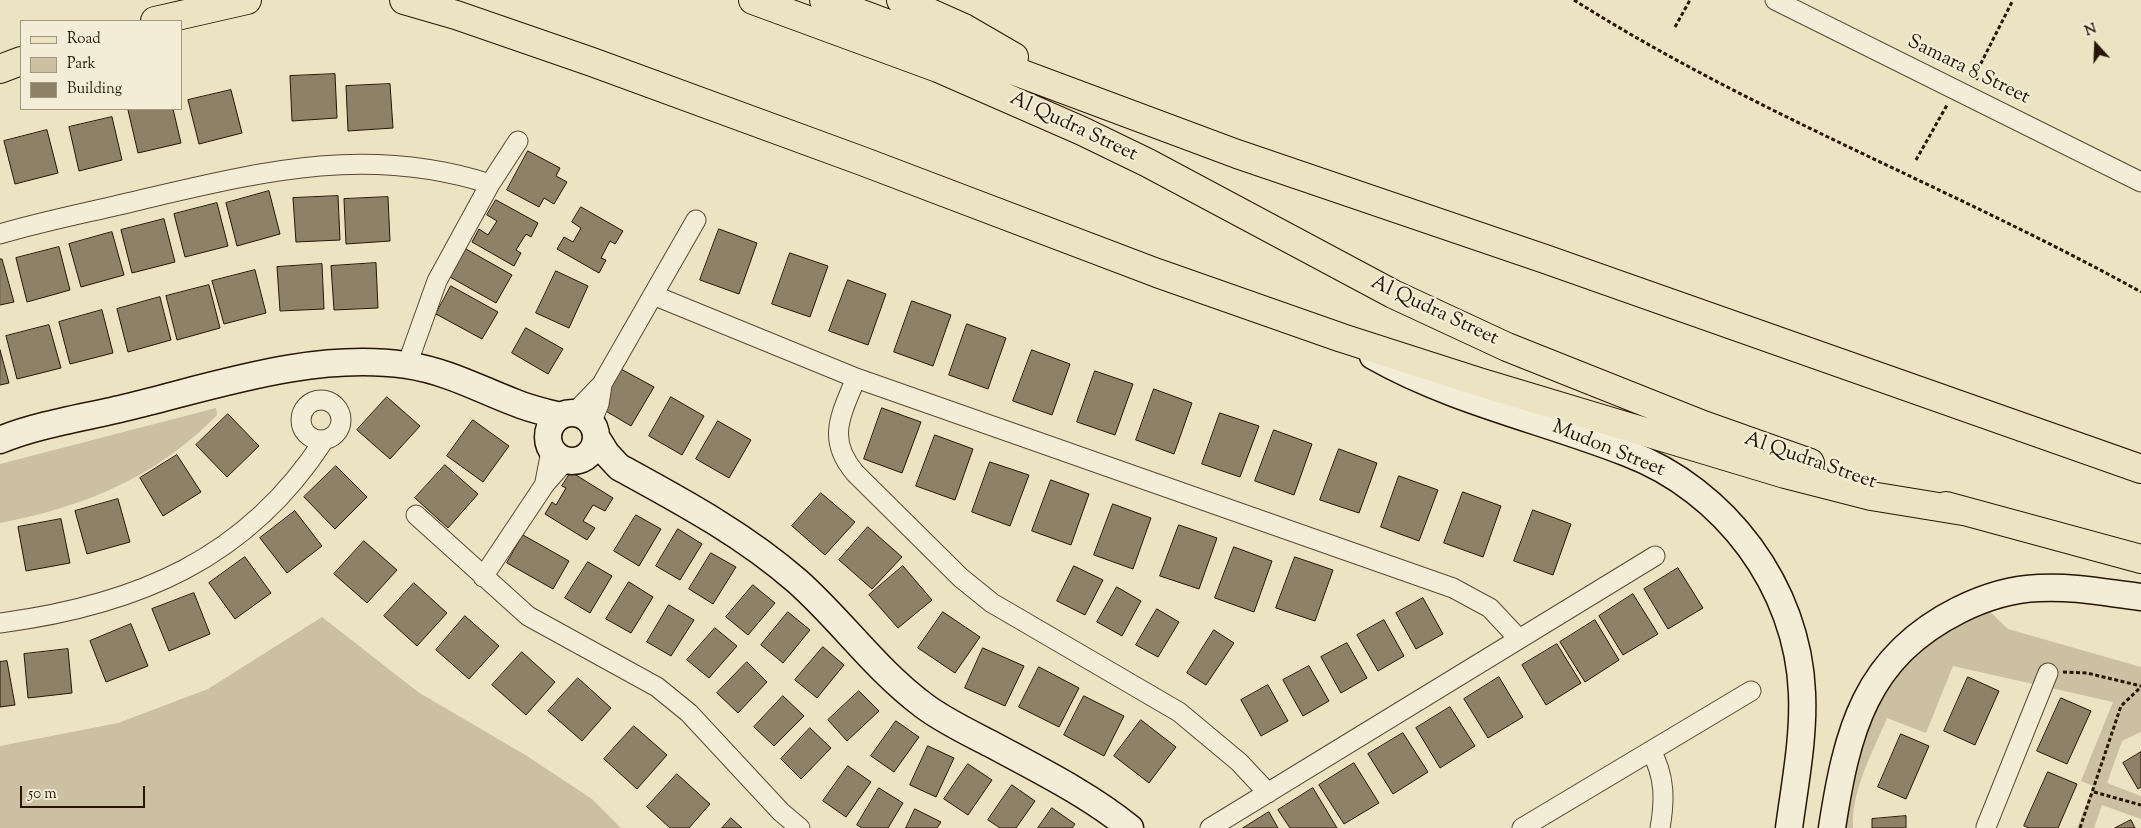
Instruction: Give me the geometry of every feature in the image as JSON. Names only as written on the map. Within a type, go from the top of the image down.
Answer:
[{"type":"main road","points":[[159,20],[247,0]]},
{"type":"main road","points":[[404,0],[456,15],[619,72],[854,157],[1157,273],[1342,338],[1479,382],[1802,479],[1871,496],[1963,511]]},
{"type":"main road","name":"Al Qudra Street","points":[[752,0],[938,68],[1082,131],[1156,168],[1376,286],[1507,347],[1729,434],[1876,484],[1963,511],[2141,559]]},
{"type":"main road","name":"Al Qudra Street","points":[[824,0],[1237,154],[1545,259],[2141,469]]},
{"type":"main road","points":[[901,0],[980,36],[1004,50],[1050,83]]},
{"type":"main road","points":[[0,69],[20,62]]},
{"type":"street","name":"Samara 8 Street","points":[[1775,0],[2141,182]]},
{"type":"street","points":[[407,365],[437,281],[490,184],[518,141]]},
{"type":"street","points":[[0,234],[237,177],[296,167],[348,163],[400,164],[455,172],[490,184]]},
{"type":"street","points":[[482,577],[545,484],[570,437],[599,404],[602,384],[696,220]]},
{"type":"street","points":[[652,296],[856,378],[1453,588],[1490,608],[1519,639]]},
{"type":"street","name":"Mudon Street","points":[[1342,338],[1386,363],[1432,385],[1646,460],[1685,483],[1734,528],[1761,564],[1782,603],[1796,646],[1800,668],[1803,713],[1802,735],[1789,828]]},
{"type":"street","points":[[0,440],[304,366],[363,362],[407,365],[482,387],[516,403],[570,437],[606,453],[619,467],[713,520],[766,555],[838,619],[893,681],[924,706],[957,726],[1072,788],[1130,828]]},
{"type":"street","points":[[856,378],[837,429],[838,445],[844,460],[855,473],[961,578],[992,603],[1179,712],[1239,762],[1268,793]]},
{"type":"street","points":[[0,623],[87,608],[158,583],[198,563],[256,521],[282,496],[305,470],[324,440]]},
{"type":"street","points":[[416,515],[482,577],[528,616],[657,687],[689,713],[781,812],[800,828]]},
{"type":"street","points":[[1210,828],[1655,556]]},
{"type":"street","points":[[1832,828],[1846,752],[1858,714],[1877,678],[1898,654],[1935,622],[1971,604],[2006,593],[2037,588],[2069,588],[2141,598]]},
{"type":"street","points":[[1982,828],[2048,673]]},
{"type":"street","points":[[1522,828],[1751,691]]},
{"type":"street","points":[[1651,751],[1663,783],[1664,805],[1660,828]]},
{"type":"path","points":[[1574,0],[1710,80],[2041,239],[2141,292]]},
{"type":"path","points":[[1675,26],[1690,0]]},
{"type":"path","points":[[1989,86],[1974,77],[2013,0]]},
{"type":"path","points":[[1916,160],[1946,104],[1954,108],[1963,94]]},
{"type":"path","points":[[2048,673],[2067,671],[2087,673],[2141,687]]},
{"type":"path","points":[[2080,828],[2121,706],[2141,687]]},
{"type":"path","points":[[2093,792],[2141,805]]},
{"type":"green space","points":[[216,408],[217,415],[194,437],[170,456],[118,486],[61,508],[0,523],[0,464]]},
{"type":"green space","points":[[1986,608],[2008,629],[2141,667],[2141,732],[2122,741],[2107,783],[2141,796],[2141,819],[2102,805],[2094,828],[2077,828],[2093,786],[2081,781],[2113,702],[1953,666],[1926,733],[1887,718],[1859,785],[1853,814],[1853,828],[1830,828],[1889,663]]},
{"type":"green space","points":[[322,617],[418,692],[527,756],[592,799],[621,828],[0,828],[0,746],[118,723],[208,689]]},
{"type":"building","points":[[335,74],[337,118],[292,121],[290,76]]},
{"type":"building","points":[[390,84],[393,128],[348,131],[346,86]]},
{"type":"building","points":[[231,90],[242,133],[199,144],[188,100]]},
{"type":"building","points":[[128,110],[173,110],[181,143],[138,153]]},
{"type":"building","points":[[112,117],[122,160],[79,171],[69,127]]},
{"type":"building","points":[[47,130],[58,173],[15,184],[4,141]]},
{"type":"building","points":[[528,151],[560,168],[556,176],[567,182],[554,204],[544,198],[539,207],[507,190]]},
{"type":"building","points":[[269,191],[280,234],[237,246],[226,203]]},
{"type":"building","points":[[338,196],[340,240],[296,242],[293,198]]},
{"type":"building","points":[[388,197],[390,241],[346,244],[344,199]]},
{"type":"building","points":[[496,200],[538,223],[531,237],[526,234],[516,250],[521,253],[514,266],[472,242],[479,229],[488,235],[497,221],[487,215]]},
{"type":"building","points":[[217,203],[228,246],[185,257],[174,214]]},
{"type":"building","points":[[581,207],[623,231],[615,244],[610,241],[601,258],[606,260],[599,273],[557,249],[564,237],[573,242],[581,228],[572,222]]},
{"type":"building","points":[[164,219],[175,262],[132,273],[121,230]]},
{"type":"building","points":[[719,229],[757,243],[739,294],[700,280]]},
{"type":"building","points":[[112,232],[124,275],[81,287],[69,244]]},
{"type":"building","points":[[59,247],[70,290],[27,302],[16,258]]},
{"type":"building","points":[[466,249],[512,275],[496,303],[450,277]]},
{"type":"building","points":[[790,253],[828,266],[810,317],[772,304]]},
{"type":"building","points":[[0,259],[2,259],[14,302],[0,305]]},
{"type":"building","points":[[376,263],[378,308],[334,310],[331,266]]},
{"type":"building","points":[[322,264],[324,309],[280,311],[277,267]]},
{"type":"building","points":[[255,270],[266,313],[224,324],[212,281]]},
{"type":"building","points":[[556,271],[588,286],[569,328],[536,313]]},
{"type":"building","points":[[848,280],[886,294],[868,345],[829,331]]},
{"type":"building","points":[[209,285],[220,328],[177,340],[166,296]]},
{"type":"building","points":[[451,286],[498,312],[482,339],[436,314]]},
{"type":"building","points":[[160,297],[171,340],[128,352],[117,309]]},
{"type":"building","points":[[912,301],[951,315],[933,366],[894,352]]},
{"type":"building","points":[[102,310],[113,353],[70,364],[59,322]]},
{"type":"building","points":[[967,324],[1006,338],[988,389],[949,375]]},
{"type":"building","points":[[49,325],[61,368],[17,379],[6,336]]},
{"type":"building","points":[[526,328],[563,349],[548,374],[512,353]]},
{"type":"building","points":[[0,350],[9,383],[0,385]]},
{"type":"building","points":[[1032,350],[1070,364],[1052,415],[1013,401]]},
{"type":"building","points":[[621,369],[654,387],[631,426],[599,407]]},
{"type":"building","points":[[1095,371],[1133,384],[1115,435],[1077,422]]},
{"type":"building","points":[[1154,389],[1192,403],[1174,454],[1136,440]]},
{"type":"building","points":[[387,397],[420,426],[390,459],[357,430]]},
{"type":"building","points":[[671,397],[704,416],[682,455],[649,436]]},
{"type":"building","points":[[882,408],[921,422],[902,473],[864,459]]},
{"type":"building","points":[[1220,413],[1259,426],[1240,477],[1202,464]]},
{"type":"building","points":[[228,414],[259,446],[227,477],[196,445]]},
{"type":"building","points":[[473,420],[509,446],[483,482],[447,456]]},
{"type":"building","points":[[718,421],[751,440],[729,478],[696,459]]},
{"type":"building","points":[[1274,430],[1312,444],[1294,495],[1255,481]]},
{"type":"building","points":[[935,435],[973,449],[955,500],[916,486]]},
{"type":"building","points":[[1339,449],[1377,463],[1359,513],[1320,500]]},
{"type":"building","points":[[177,455],[201,492],[163,516],[140,478]]},
{"type":"building","points":[[990,462],[1029,475],[1010,526],[972,512]]},
{"type":"building","points":[[445,465],[478,494],[448,528],[415,498]]},
{"type":"building","points":[[336,466],[367,497],[335,529],[304,497]]},
{"type":"building","points":[[571,472],[613,498],[605,511],[593,505],[583,521],[595,528],[587,540],[545,514],[552,502],[556,505],[566,488],[562,486]]},
{"type":"building","points":[[1399,476],[1438,490],[1419,541],[1381,527]]},
{"type":"building","points":[[1051,480],[1089,494],[1071,545],[1032,531]]},
{"type":"building","points":[[1463,492],[1501,506],[1483,557],[1444,543]]},
{"type":"building","points":[[821,493],[855,522],[825,555],[792,526]]},
{"type":"building","points":[[118,499],[130,542],[87,554],[75,511]]},
{"type":"building","points":[[1113,504],[1151,518],[1133,569],[1094,555]]},
{"type":"building","points":[[1533,510],[1571,524],[1553,575],[1514,561]]},
{"type":"building","points":[[295,511],[322,546],[287,573],[260,538]]},
{"type":"building","points":[[636,515],[661,529],[639,566],[614,551]]},
{"type":"building","points":[[61,519],[70,563],[26,571],[18,527]]},
{"type":"building","points":[[1179,525],[1217,538],[1199,589],[1160,576]]},
{"type":"building","points":[[868,527],[902,557],[872,589],[839,560]]},
{"type":"building","points":[[678,529],[702,544],[680,580],[656,566]]},
{"type":"building","points":[[523,535],[569,561],[553,589],[507,563]]},
{"type":"building","points":[[364,541],[397,570],[367,603],[334,574]]},
{"type":"building","points":[[1234,547],[1272,561],[1254,612],[1215,598]]},
{"type":"building","points":[[711,553],[736,567],[713,604],[689,589]]},
{"type":"building","points":[[245,557],[271,593],[235,619],[209,583]]},
{"type":"building","points":[[1295,557],[1333,570],[1315,621],[1276,608]]},
{"type":"building","points":[[588,562],[612,576],[590,613],[565,598]]},
{"type":"building","points":[[903,566],[932,600],[898,628],[869,595]]},
{"type":"building","points":[[1074,566],[1103,580],[1085,615],[1057,601]]},
{"type":"building","points":[[1678,568],[1703,608],[1668,629],[1644,589]]},
{"type":"building","points":[[629,582],[653,597],[631,633],[606,619]]},
{"type":"building","points":[[414,583],[447,613],[417,646],[384,616]]},
{"type":"building","points":[[753,585],[775,603],[748,635],[726,617]]},
{"type":"building","points":[[1117,587],[1141,601],[1122,636],[1097,622]]},
{"type":"building","points":[[194,593],[210,634],[169,651],[152,609]]},
{"type":"building","points":[[1633,594],[1658,634],[1623,655],[1599,616]]},
{"type":"building","points":[[1423,598],[1443,634],[1416,649],[1396,613]]},
{"type":"building","points":[[669,605],[694,620],[671,656],[647,642]]},
{"type":"building","points":[[1157,609],[1179,622],[1158,657],[1136,645]]},
{"type":"building","points":[[788,612],[810,630],[783,663],[761,645]]},
{"type":"building","points":[[943,612],[980,637],[955,673],[918,648]]},
{"type":"building","points":[[465,616],[499,646],[469,679],[436,650]]},
{"type":"building","points":[[1384,620],[1404,656],[1378,671],[1357,635]]},
{"type":"building","points":[[1595,620],[1619,660],[1585,682],[1560,642]]},
{"type":"building","points":[[131,624],[148,666],[106,682],[90,641]]},
{"type":"building","points":[[715,628],[737,646],[709,678],[687,660]]},
{"type":"building","points":[[1214,630],[1234,643],[1206,685],[1187,673]]},
{"type":"building","points":[[1347,643],[1367,678],[1341,693],[1321,657]]},
{"type":"building","points":[[1557,644],[1581,683],[1546,705],[1522,665]]},
{"type":"building","points":[[823,647],[844,665],[817,698],[795,680]]},
{"type":"building","points":[[983,648],[1024,666],[1005,706],[965,688]]},
{"type":"building","points":[[68,649],[72,693],[28,698],[24,654]]},
{"type":"building","points":[[522,652],[555,682],[526,715],[492,685]]},
{"type":"building","points":[[7,661],[15,705],[0,707],[0,662]]},
{"type":"building","points":[[747,662],[767,682],[738,713],[717,693]]},
{"type":"building","points":[[1309,666],[1329,701],[1303,716],[1283,680]]},
{"type":"building","points":[[1039,667],[1079,688],[1059,727],[1019,707]]},
{"type":"building","points":[[1499,677],[1523,717],[1488,738],[1464,699]]},
{"type":"building","points":[[1968,677],[1999,691],[1975,745],[1944,731]]},
{"type":"building","points":[[578,678],[611,708],[582,741],[548,711]]},
{"type":"building","points":[[1268,685],[1288,721],[1261,736],[1241,700]]},
{"type":"building","points":[[859,691],[879,711],[847,741],[828,720]]},
{"type":"building","points":[[783,696],[804,716],[774,746],[754,727]]},
{"type":"building","points":[[1084,696],[1124,716],[1104,756],[1064,735]]},
{"type":"building","points":[[2061,698],[2091,711],[2067,764],[2037,751]]},
{"type":"building","points":[[1450,707],[1475,746],[1440,768],[1416,728]]},
{"type":"building","points":[[1141,720],[1176,747],[1149,783],[1114,756]]},
{"type":"building","points":[[896,721],[919,737],[894,772],[871,756]]},
{"type":"building","points":[[634,726],[667,755],[637,789],[604,759]]},
{"type":"building","points":[[810,728],[831,748],[801,779],[781,759]]},
{"type":"building","points":[[1403,733],[1428,772],[1393,794],[1368,754]]},
{"type":"building","points":[[1901,734],[1929,746],[1906,799],[1878,787]]},
{"type":"building","points":[[928,746],[954,758],[936,797],[910,785]]},
{"type":"building","points":[[2141,752],[2141,787],[2138,789],[2123,763]]},
{"type":"building","points":[[1354,763],[1379,803],[1344,824],[1319,785]]},
{"type":"building","points":[[968,764],[992,780],[968,815],[944,799]]},
{"type":"building","points":[[848,766],[871,782],[846,817],[823,801]]},
{"type":"building","points":[[2048,772],[2077,784],[2058,828],[2029,828],[2024,826]]},
{"type":"building","points":[[677,774],[710,804],[689,828],[670,828],[647,807]]},
{"type":"building","points":[[1012,785],[1035,801],[1016,828],[1000,828],[988,820]]},
{"type":"building","points":[[879,788],[903,803],[888,828],[862,828],[857,825]]},
{"type":"building","points":[[1313,788],[1337,828],[1290,828],[1278,810]]},
{"type":"building","points":[[1052,808],[1075,824],[1072,828],[1038,828]]},
{"type":"building","points":[[915,809],[941,822],[937,828],[906,828]]},
{"type":"building","points":[[1269,812],[1278,828],[1243,828]]},
{"type":"building","points":[[1906,816],[1906,828],[1872,828],[1872,819]]},
{"type":"building","points":[[731,818],[742,828],[722,828]]},
{"type":"building","points":[[2131,820],[2135,828],[2115,828]]}]
